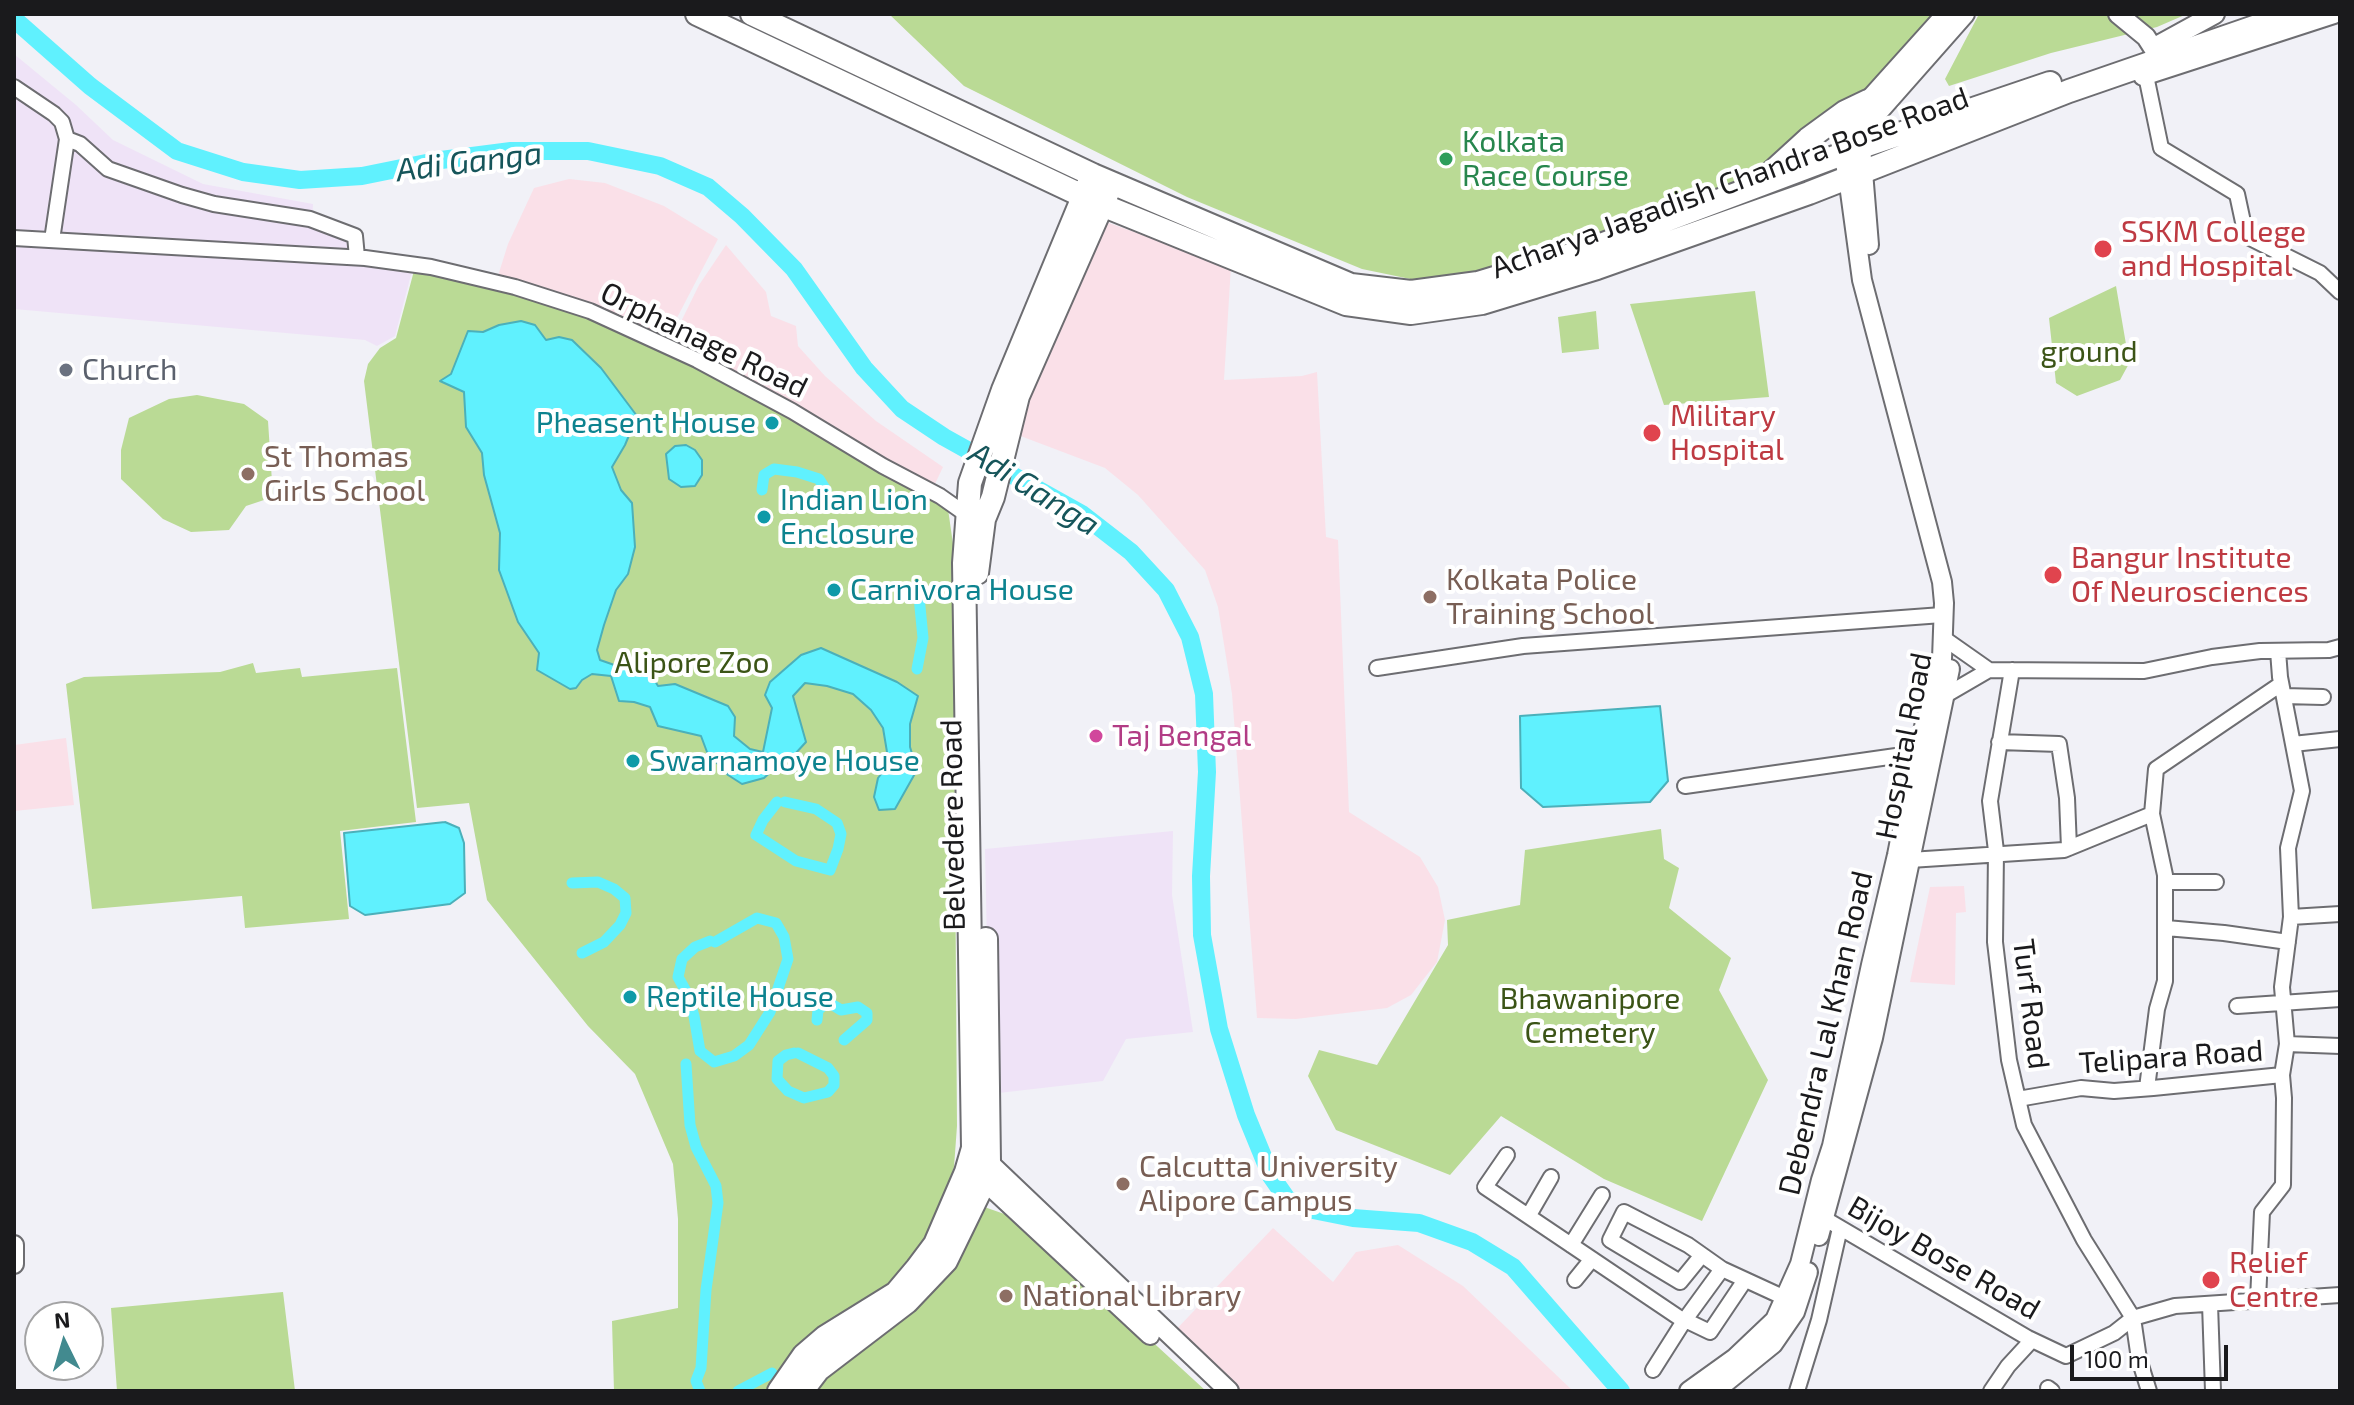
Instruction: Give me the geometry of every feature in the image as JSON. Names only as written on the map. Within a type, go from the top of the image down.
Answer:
[{"type":"highway","points":[[697,14],[1097,190]]},
{"type":"highway","points":[[752,14],[1097,190]]},
{"type":"highway","points":[[2153,62],[2231,21],[2292,14]]},
{"type":"highway","name":"Acharya Jagadish Chandra Bose Road","points":[[1097,190],[1351,285],[1411,292],[1478,283],[1594,258],[1856,174],[2069,91],[2153,62]]},
{"type":"highway","name":"Acharya Jagadish Chandra Bose Road","points":[[1594,258],[1756,187],[1852,151],[2153,62]]},
{"type":"highway","points":[[1756,187],[1808,139],[1845,112],[1868,101]]},
{"type":"highway","name":"Belvedere Road","points":[[978,1166],[964,563],[970,483],[1003,416],[1018,396],[1097,190]]},
{"type":"highway","name":"Belvedere Road","points":[[779,1391],[796,1365],[814,1346],[896,1293],[935,1244],[978,1166],[988,1040],[977,563],[984,519],[993,497],[1003,416]]},
{"type":"highway","points":[[802,1391],[818,1370],[907,1302],[946,1261],[978,1166]]},
{"type":"main road","name":"Hospital Road","points":[[1946,14],[1857,113],[1847,132],[1870,264],[1916,438],[1949,581],[1948,641]]},
{"type":"main road","points":[[1852,151],[1875,116],[1965,14]]},
{"type":"main road","points":[[2118,14],[2146,37],[2153,62]]},
{"type":"main road","name":"Acharya Jagadish Chandra Bose Road","points":[[2153,62],[2334,14]]},
{"type":"main road","name":"Debendra Lal Khan Road","points":[[1689,1391],[1735,1358],[1775,1320],[1800,1264],[1826,1219],[1832,1146],[1917,753],[1940,694],[1942,659],[1948,641],[1942,615],[1942,582],[1862,280],[1856,174]]},
{"type":"main road","name":"Hospital Road","points":[[1715,1391],[1773,1344],[1795,1312],[1826,1219],[1873,1038],[1940,694]]},
{"type":"main road","points":[[978,1166],[1211,1391]]},
{"type":"main road","points":[[978,1166],[1229,1391]]},
{"type":"main road","points":[[14,1245],[14,1264]]},
{"type":"street","points":[[2153,62],[2161,148],[2237,194],[2246,236],[2320,273],[2340,292]]},
{"type":"street","points":[[14,87],[54,114],[62,122],[67,139],[52,240]]},
{"type":"street","points":[[67,139],[80,144],[108,169],[182,195],[214,204],[310,219],[355,236],[357,257]]},
{"type":"street","name":"Orphanage Road","points":[[14,238],[357,257],[431,267],[515,287],[619,322],[792,411],[940,496],[967,515]]},
{"type":"street","points":[[1377,668],[1523,646],[1942,615]]},
{"type":"street","points":[[1948,641],[1989,670]]},
{"type":"street","points":[[1940,694],[1989,670],[2144,671],[2212,657],[2340,647]]},
{"type":"street","points":[[2258,1300],[2262,1212],[2283,1185],[2282,1075],[2287,1044],[2282,987],[2291,917],[2288,848],[2302,791],[2282,690],[2278,651]]},
{"type":"street","name":"Turf Road","points":[[2012,670],[1990,801],[1996,854],[1995,942],[2009,1060],[2024,1125],[2106,1278],[2133,1318]]},
{"type":"street","points":[[2147,1088],[2157,1009],[2165,981],[2165,882],[2152,814],[2156,769],[2282,690],[2323,697]]},
{"type":"street","points":[[2293,744],[2340,739]]},
{"type":"street","points":[[1999,742],[2059,744],[2067,798],[2069,848]]},
{"type":"street","points":[[1685,786],[1917,753]]},
{"type":"street","points":[[1910,860],[2069,848],[2152,814]]},
{"type":"street","points":[[2165,882],[2216,882]]},
{"type":"street","points":[[2291,917],[2340,914]]},
{"type":"street","points":[[2166,928],[2288,942]]},
{"type":"street","points":[[2237,1006],[2340,999]]},
{"type":"street","points":[[2287,1044],[2340,1046]]},
{"type":"street","name":"Telipara Road","points":[[2018,1099],[2081,1088],[2114,1091],[2282,1075]]},
{"type":"street","points":[[1507,1155],[1485,1187],[1684,1320],[1710,1332],[1745,1280]]},
{"type":"street","points":[[1529,1215],[1551,1177]]},
{"type":"street","points":[[1571,1245],[1602,1195]]},
{"type":"street","points":[[1702,1255],[1680,1282],[1610,1240],[1624,1212],[1688,1245],[1722,1269],[1785,1298]]},
{"type":"street","points":[[1797,1391],[1819,1320],[1826,1219]]},
{"type":"street","name":"Bijoy Bose Road","points":[[1826,1219],[2032,1340],[2066,1356],[2114,1333],[2133,1318]]},
{"type":"street","points":[[1575,1280],[1592,1259]]},
{"type":"street","points":[[1653,1370],[1684,1320],[1722,1269]]},
{"type":"street","points":[[2145,1390],[2133,1318],[2175,1306],[2340,1295]]},
{"type":"street","points":[[2210,1304],[2213,1391]]},
{"type":"street","points":[[1991,1391],[2008,1366],[2032,1340]]},
{"type":"shaded area","points":[[14,54],[113,140],[203,184],[313,204],[312,222],[351,238],[355,254],[14,236]]},
{"type":"shaded area","points":[[569,179],[605,183],[664,206],[718,239],[666,339],[497,279],[508,244],[534,188]]},
{"type":"shaded area","points":[[1106,222],[1231,266],[1224,380],[1302,376],[1317,372],[1326,537],[1338,540],[1349,812],[1420,857],[1438,887],[1445,920],[1437,962],[1411,995],[1387,1008],[1296,1019],[1257,1018],[1232,694],[1218,607],[1205,570],[1138,495],[1105,468],[1010,432]]},
{"type":"shaded area","points":[[14,239],[413,267],[395,336],[377,346],[365,340],[14,309]]},
{"type":"shaded area","points":[[726,245],[766,292],[771,316],[796,326],[798,346],[825,376],[876,421],[943,467],[934,486],[671,342],[699,285]]},
{"type":"shaded area","points":[[66,738],[74,805],[14,811],[14,745]]},
{"type":"shaded area","points":[[1173,831],[1172,895],[1193,1032],[1126,1039],[1103,1081],[990,1094],[985,849]]},
{"type":"shaded area","points":[[1964,886],[1966,912],[1956,913],[1955,985],[1910,982],[1930,887]]},
{"type":"shaded area","points":[[1273,1228],[1333,1282],[1356,1252],[1398,1245],[1463,1286],[1573,1391],[1228,1391],[1169,1337]]},
{"type":"green space","name":"Kolkata Race Course","points":[[889,14],[1936,14],[1928,28],[1827,130],[1734,187],[1595,238],[1477,272],[1420,281],[1362,269],[1187,197],[964,86]]},
{"type":"green space","points":[[1979,14],[2187,14],[2157,27],[2051,53],[1949,86],[1945,79]]},
{"type":"green space","name":"Alipore Zoo","points":[[415,267],[588,312],[803,425],[948,509],[953,544],[957,1126],[954,1167],[924,1250],[895,1284],[772,1391],[614,1391],[612,1321],[678,1308],[678,1219],[673,1164],[635,1074],[588,1026],[487,900],[469,803],[417,808],[364,381],[368,364],[380,348],[396,338]]},
{"type":"green space","name":"ground","points":[[2116,286],[2127,350],[2137,349],[2120,380],[2077,396],[2056,383],[2049,318]]},
{"type":"green space","points":[[1755,291],[1769,397],[1664,405],[1630,304]]},
{"type":"green space","points":[[1596,311],[1599,349],[1562,353],[1558,317]]},
{"type":"green space","points":[[197,395],[244,404],[268,421],[273,497],[246,506],[229,530],[191,532],[163,519],[121,479],[121,450],[129,418],[169,399]]},
{"type":"green space","points":[[253,663],[256,673],[300,668],[302,677],[397,668],[416,822],[340,831],[349,919],[245,928],[242,896],[92,909],[66,684],[84,677],[220,672]]},
{"type":"green space","name":"Bhawanipore Cemetery","points":[[1661,829],[1664,859],[1679,868],[1669,908],[1731,958],[1719,990],[1768,1080],[1702,1221],[1604,1179],[1501,1116],[1450,1175],[1336,1130],[1308,1076],[1319,1050],[1377,1065],[1448,945],[1447,920],[1520,905],[1525,850]]},
{"type":"green space","name":"National Library","points":[[973,1203],[1010,1216],[1206,1391],[802,1391]]},
{"type":"green space","points":[[283,1292],[295,1391],[117,1391],[111,1308]]},
{"type":"water","points":[[521,321],[535,325],[546,340],[559,337],[572,340],[601,368],[637,416],[612,467],[621,490],[632,503],[635,547],[628,574],[616,590],[604,625],[597,650],[600,660],[623,668],[648,669],[658,686],[675,684],[728,706],[735,717],[734,736],[750,749],[763,752],[772,708],[765,695],[770,682],[801,655],[821,648],[897,682],[918,696],[910,724],[910,747],[917,770],[895,809],[879,810],[874,797],[878,778],[889,764],[883,728],[871,710],[853,694],[805,683],[793,696],[806,742],[764,778],[742,784],[728,775],[707,752],[701,736],[658,726],[650,707],[619,701],[611,676],[592,674],[576,688],[570,689],[537,670],[539,653],[518,622],[499,570],[500,533],[484,475],[482,453],[466,427],[464,392],[440,381],[451,374],[468,331],[483,332]]},
{"type":"water","points":[[686,445],[695,450],[702,460],[702,475],[695,486],[681,487],[669,479],[666,454],[675,446]]},
{"type":"water","points":[[1660,706],[1668,781],[1650,802],[1543,807],[1521,788],[1520,716]]},
{"type":"water","points":[[445,822],[459,828],[464,843],[465,893],[450,904],[365,915],[350,906],[344,833]]},
{"type":"waterway","name":"Adi Ganga","points":[[14,19],[90,86],[177,151],[243,172],[300,180],[362,176],[441,160],[511,151],[588,151],[660,166],[708,187],[742,216],[794,269],[864,368],[902,409],[944,437],[1082,514],[1131,552],[1166,590],[1190,637],[1204,694],[1207,772],[1201,876],[1202,935],[1219,1029],[1246,1115],[1271,1176],[1287,1199],[1313,1210],[1353,1218],[1419,1223],[1472,1242],[1513,1267],[1621,1391]]},
{"type":"waterway","points":[[762,490],[764,475],[774,469],[797,472],[819,479],[826,490],[823,504]]},
{"type":"waterway","points":[[917,669],[923,638],[918,586]]},
{"type":"waterway","points":[[777,802],[756,835],[796,861],[830,870],[841,834],[837,823],[816,809],[785,802]]},
{"type":"waterway","points":[[572,883],[598,882],[625,898],[626,913],[620,925],[604,942],[582,953]]},
{"type":"waterway","points":[[710,941],[695,947],[682,959],[678,977],[694,1016],[700,1051],[714,1062],[734,1056],[749,1045],[770,1012],[788,959],[784,937],[776,923],[757,918],[715,942]]},
{"type":"waterway","points":[[817,1020],[818,1010],[828,1002],[841,1010],[858,1007],[867,1013],[867,1020],[844,1040]]},
{"type":"waterway","points":[[794,1053],[778,1061],[777,1079],[788,1091],[804,1098],[828,1092],[834,1085],[834,1076],[828,1068],[798,1053]]},
{"type":"waterway","points":[[686,1064],[690,1125],[696,1147],[716,1186],[718,1203],[706,1290],[701,1368],[696,1381],[700,1391]]},
{"type":"waterway","points":[[738,1391],[772,1373]]},
{"type":"place","name":"Kolkata Race Course","points":[[1446,159]]},
{"type":"place","name":"SSKM College and Hospital","points":[[2103,249]]},
{"type":"place","name":"Church","points":[[66,370]]},
{"type":"place","name":"Pheasent House","points":[[772,423]]},
{"type":"place","name":"Military Hospital","points":[[1652,433]]},
{"type":"place","name":"St Thomas Girls School","points":[[248,474]]},
{"type":"place","name":"Indian Lion Enclosure","points":[[764,517]]},
{"type":"place","name":"Bangur Institute Of Neurosciences","points":[[2053,575]]},
{"type":"place","name":"Carnivora House","points":[[834,590]]},
{"type":"place","name":"Kolkata Police Training School","points":[[1430,597]]},
{"type":"place","name":"Taj Bengal","points":[[1096,736]]},
{"type":"place","name":"Swarnamoye House","points":[[633,761]]},
{"type":"place","name":"Reptile House","points":[[630,997]]},
{"type":"place","name":"Calcutta University Alipore Campus","points":[[1123,1184]]},
{"type":"place","name":"Relief Centre","points":[[2211,1280]]},
{"type":"place","name":"National Library","points":[[1006,1296]]}]
